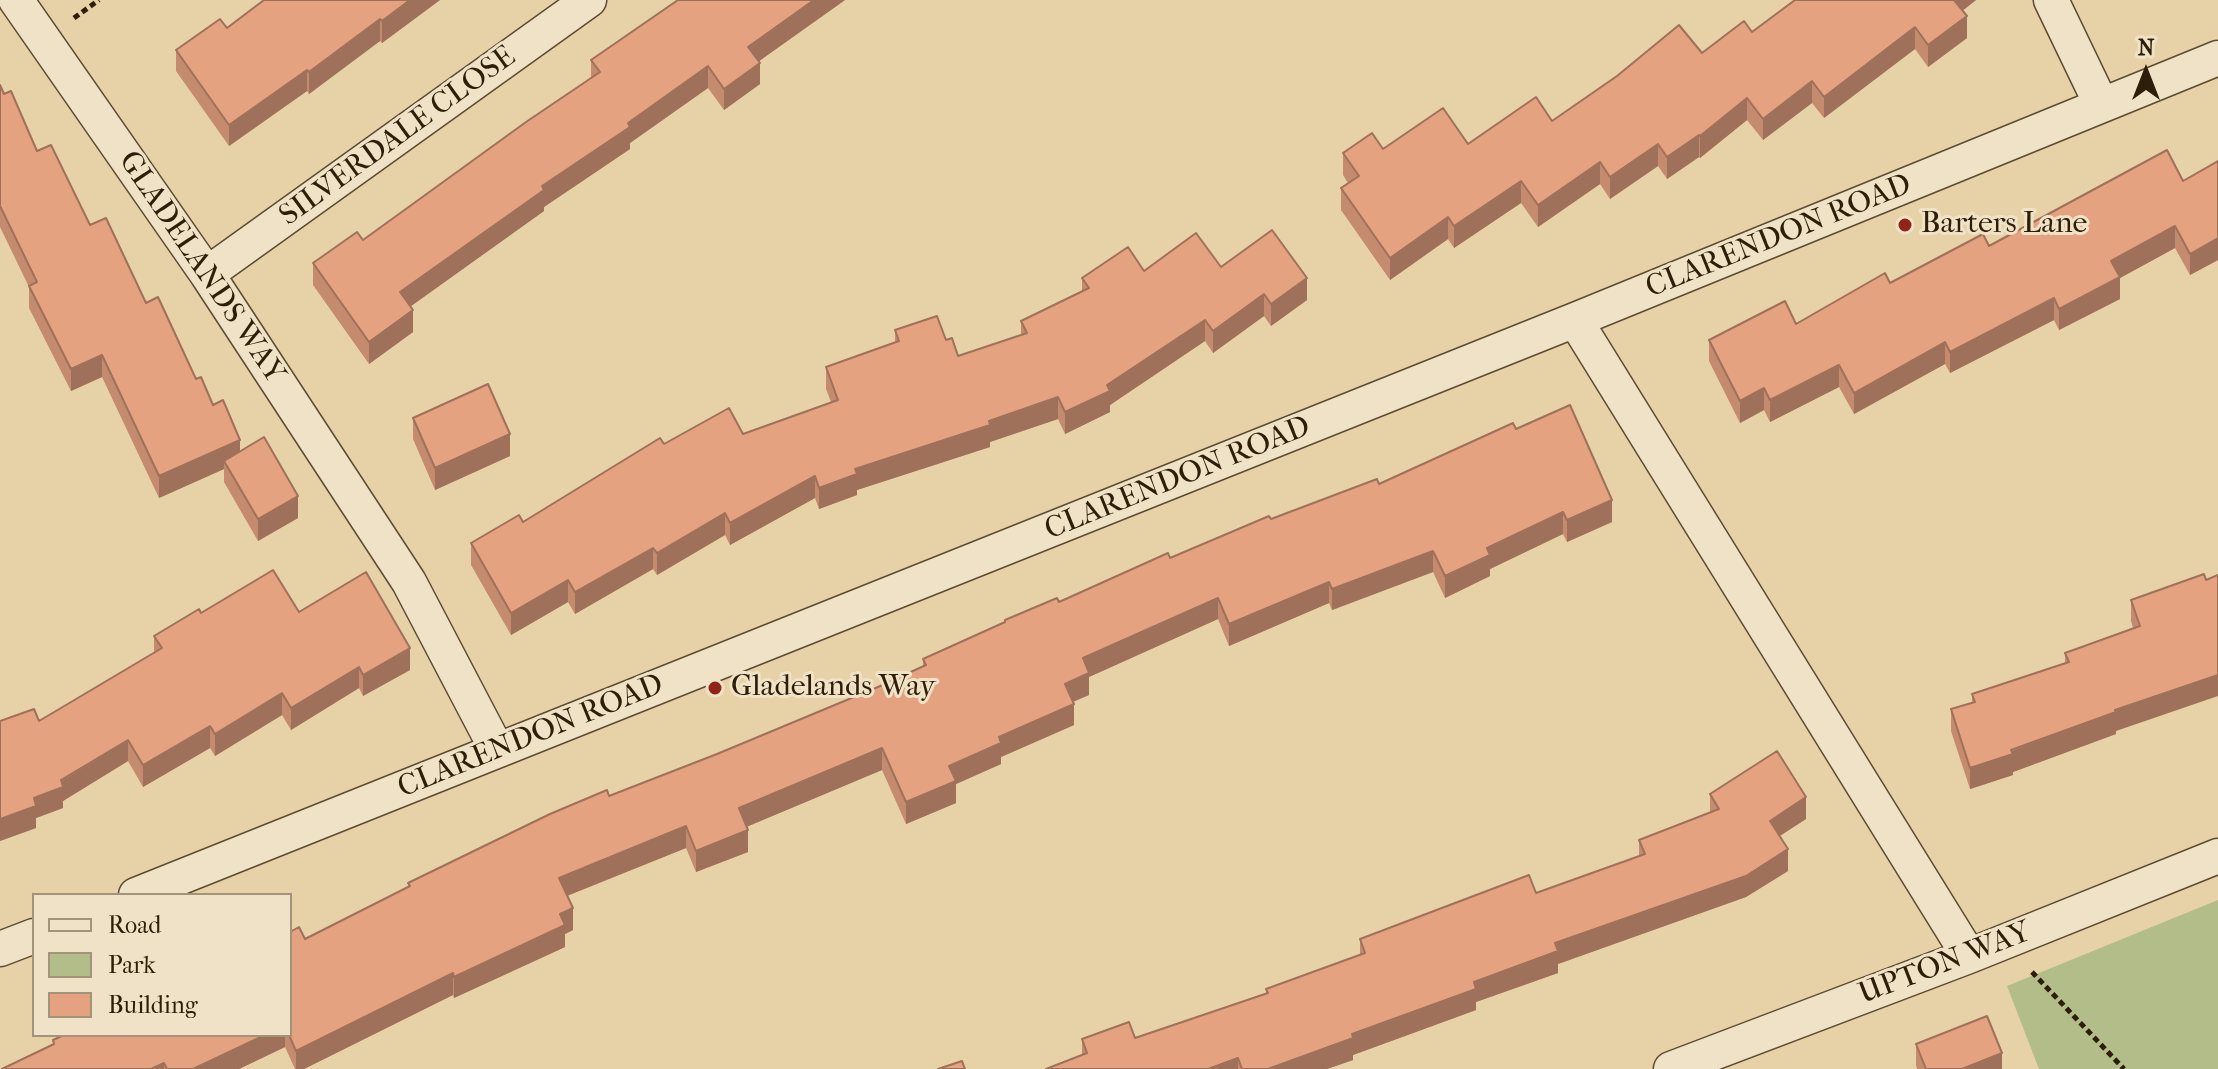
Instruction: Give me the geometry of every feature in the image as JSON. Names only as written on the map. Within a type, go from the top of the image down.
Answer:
[{"type":"street","name":"GLADELANDS WAY","points":[[16,0],[207,274],[409,582],[497,750]]},
{"type":"street","name":"SILVERDALE CLOSE","points":[[207,274],[589,0]]},
{"type":"street","points":[[2051,0],[2101,104]]},
{"type":"street","name":"CLARENDON ROAD","points":[[141,893],[1575,320],[2218,58]]},
{"type":"street","points":[[1575,320],[1969,956]]},
{"type":"street","name":"UPTON WAY","points":[[1671,1069],[1969,956],[2218,856]]},
{"type":"street","points":[[0,949],[32,937]]},
{"type":"path","points":[[2003,942],[2124,1069]]},
{"type":"green space","points":[[2218,900],[2218,1069],[2039,1069],[2007,986]]},
{"type":"building","points":[[264,0],[410,0],[229,125],[176,50],[220,19],[227,28]]},
{"type":"building","points":[[678,0],[814,0],[748,47],[760,63],[724,89],[708,66],[628,123],[630,127],[542,186],[544,190],[400,292],[413,310],[369,342],[313,263],[357,232],[363,240],[600,72],[591,60]]},
{"type":"building","points":[[1795,0],[1954,0],[1967,16],[1928,45],[1915,27],[1824,97],[1812,81],[1763,119],[1747,98],[1700,136],[1667,157],[1658,144],[1610,177],[1600,162],[1538,205],[1521,181],[1454,226],[1448,217],[1390,258],[1341,188],[1359,176],[1343,153],[1372,133],[1383,149],[1443,108],[1468,144],[1536,97],[1552,121],[1617,76],[1679,25],[1702,53],[1744,21],[1752,32]]},
{"type":"building","points":[[0,85],[4,94],[11,91],[37,151],[51,145],[90,225],[106,218],[146,303],[158,297],[196,379],[201,377],[213,405],[223,400],[240,440],[159,476],[102,355],[71,369],[29,286],[37,282],[0,206]]},
{"type":"building","points":[[2167,150],[2183,181],[2218,161],[2218,238],[2190,254],[2175,226],[2111,261],[2120,277],[2059,309],[2054,298],[1950,352],[1945,342],[1854,393],[1839,365],[1770,400],[1764,388],[1740,401],[1709,340],[1785,301],[1796,324],[1885,273],[1890,283],[1983,234],[1989,246]]},
{"type":"building","points":[[1272,230],[1307,278],[1271,304],[1264,294],[1213,331],[1205,320],[1107,385],[1110,391],[1065,412],[1058,397],[989,421],[990,425],[855,469],[857,474],[819,488],[815,476],[730,523],[725,513],[657,553],[653,548],[575,592],[568,580],[511,613],[471,543],[519,515],[523,522],[660,438],[664,444],[729,408],[743,434],[838,400],[826,367],[899,341],[895,330],[937,316],[946,340],[952,338],[958,356],[1027,333],[1021,321],[1089,288],[1082,278],[1128,247],[1144,271],[1196,233],[1221,267]]},
{"type":"building","points":[[488,384],[510,434],[435,468],[413,418]]},
{"type":"building","points":[[1570,405],[1612,500],[1567,520],[1563,512],[1487,548],[1490,555],[1445,576],[1433,551],[1332,589],[1329,582],[1229,624],[1218,598],[1083,658],[1089,673],[1065,684],[1074,704],[999,737],[1001,743],[949,766],[956,781],[906,802],[882,748],[739,808],[748,830],[696,851],[686,826],[559,878],[573,908],[560,914],[565,925],[454,977],[453,973],[296,1051],[290,1037],[292,931],[299,927],[305,939],[410,886],[408,883],[550,814],[607,790],[609,796],[878,687],[926,665],[923,659],[1057,598],[1059,602],[1168,553],[1170,558],[1269,516],[1271,519],[1377,479],[1379,484],[1513,423],[1516,429]]},
{"type":"building","points":[[264,437],[298,496],[258,519],[224,461]]},
{"type":"building","points":[[273,570],[299,612],[366,572],[410,648],[363,675],[359,667],[291,708],[282,693],[215,734],[210,726],[143,765],[128,740],[61,780],[63,787],[34,798],[36,806],[0,819],[0,721],[34,709],[39,721],[162,648],[154,636],[199,609],[201,613]]},
{"type":"building","points":[[2204,574],[2206,580],[2218,575],[2218,675],[2115,710],[2011,750],[2013,754],[1970,768],[1951,709],[1975,702],[1972,694],[2069,662],[2065,653],[2140,626],[2131,600]]},
{"type":"building","points":[[1777,751],[1806,797],[1770,821],[1788,849],[1746,876],[1555,943],[1558,951],[1474,982],[1476,989],[1352,1034],[1353,1038],[1268,1069],[1242,1069],[1238,1058],[1208,1069],[1046,1069],[1087,1053],[1082,1039],[1129,1022],[1135,1038],[1268,993],[1266,989],[1365,953],[1360,939],[1529,875],[1536,893],[1645,854],[1639,840],[1719,809],[1710,794]]},
{"type":"building","points":[[1987,1016],[2002,1053],[1962,1069],[1926,1069],[1916,1044]]},
{"type":"building","points":[[60,1037],[261,1037],[193,1069],[167,1069],[164,1063],[151,1069],[2,1069],[54,1044],[53,1040]]},
{"type":"building","points":[[962,1061],[965,1069],[938,1069]]},
{"type":"place","name":"Barters Lane","points":[[1905,225]]},
{"type":"place","name":"Gladelands Way","points":[[715,688]]}]
